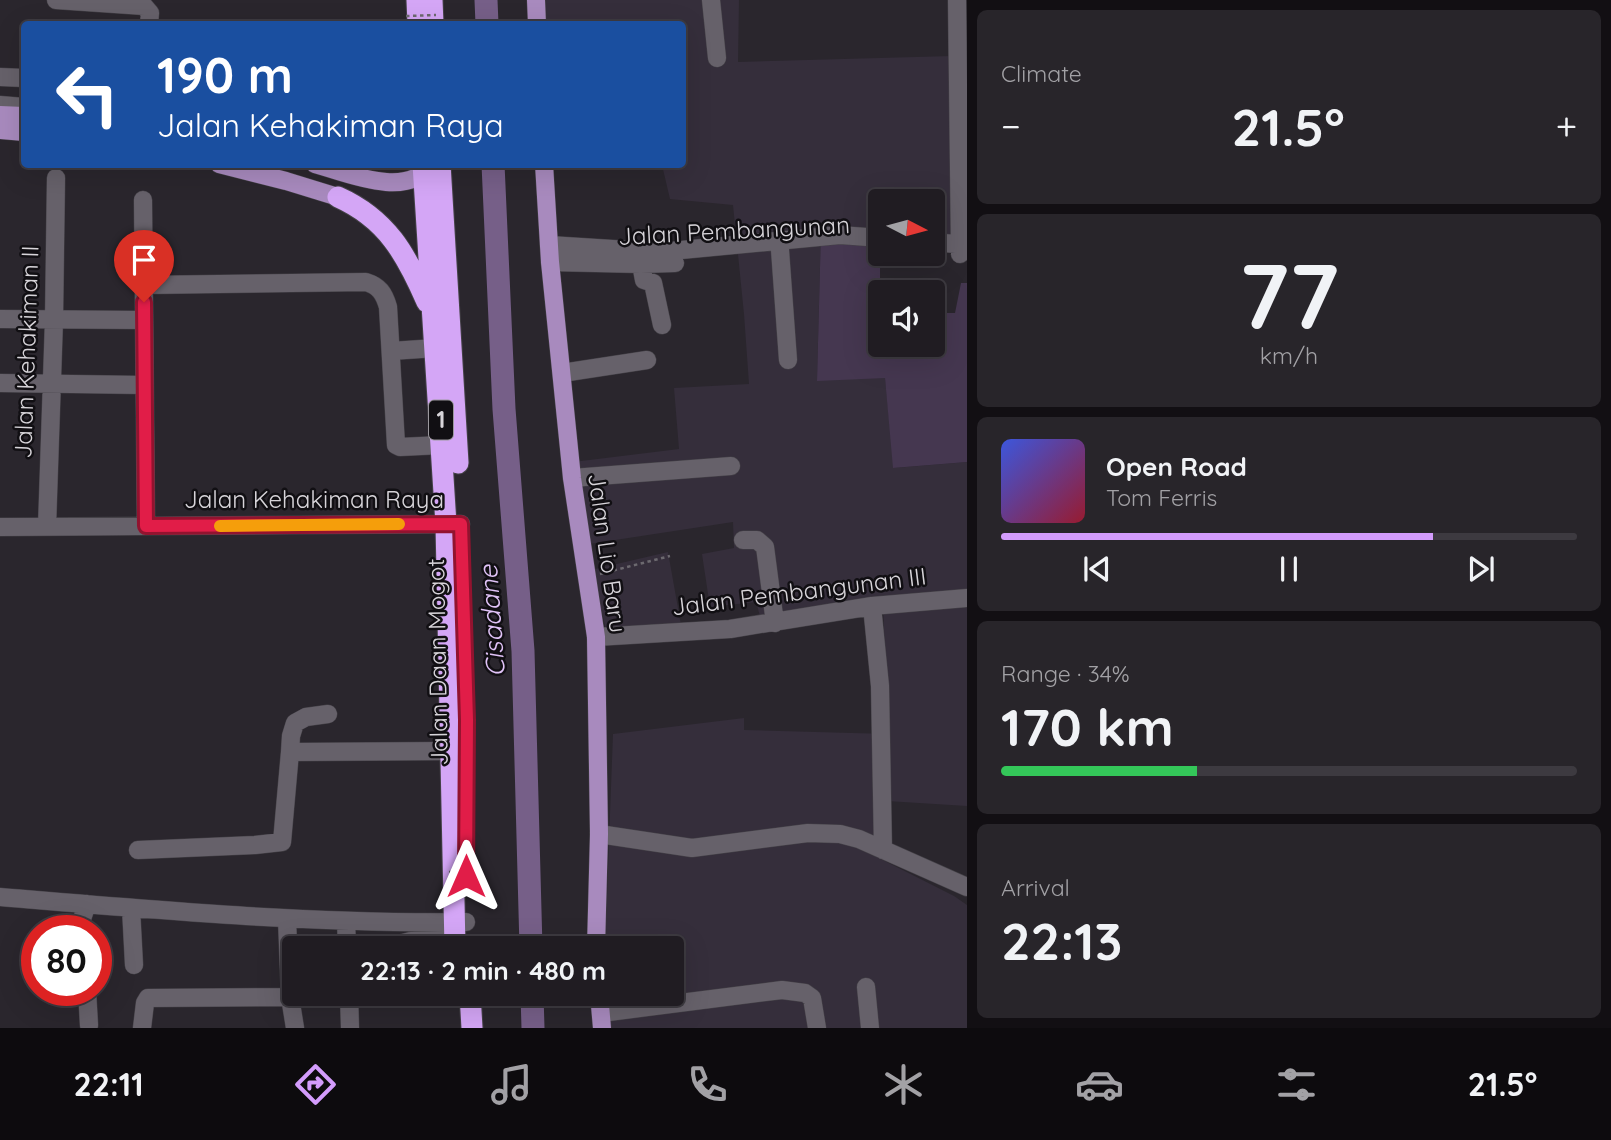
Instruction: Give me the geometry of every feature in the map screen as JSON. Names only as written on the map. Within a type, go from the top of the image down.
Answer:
[{"type":"highway","name":"Jalan Daan Mogot","points":[[429,168],[442,446],[454,524],[467,720],[459,936]]},
{"type":"highway","name":"Jalan Daan Mogot","points":[[429,168],[452,349],[452,751],[459,936]]},
{"type":"highway","points":[[338,197],[360,206],[383,227],[412,267],[434,316]]},
{"type":"highway","points":[[459,1006],[461,1028]]},
{"type":"highway","points":[[471,1006],[472,1028]]},
{"type":"main road","points":[[536,0],[537,21]]},
{"type":"main road","points":[[0,115],[21,116]]},
{"type":"main road","points":[[0,130],[21,132]]},
{"type":"main road","points":[[235,168],[338,197]]},
{"type":"main road","points":[[331,168],[390,183],[411,182],[428,168]]},
{"type":"main road","name":"Jalan Lio Baru","points":[[544,168],[549,253],[572,478],[596,637],[596,936]]},
{"type":"street","points":[[57,0],[144,6],[150,19]]},
{"type":"street","points":[[710,0],[717,58]]},
{"type":"street","points":[[957,0],[963,76],[964,249]]},
{"type":"street","points":[[0,77],[21,78]]},
{"type":"street","points":[[0,105],[21,107]]},
{"type":"street","name":"Jalan Kehakiman II","points":[[47,527],[56,178]]},
{"type":"street","points":[[143,200],[146,526]]},
{"type":"street","name":"Jalan Pembangunan","points":[[549,253],[660,252],[840,235],[868,237]]},
{"type":"street","points":[[945,245],[964,249]]},
{"type":"street","name":"Jalan Pembangunan","points":[[549,253],[641,264],[780,250],[836,246],[868,247]]},
{"type":"street","points":[[945,251],[964,249]]},
{"type":"street","points":[[780,250],[788,360]]},
{"type":"street","points":[[641,264],[642,278],[653,283],[662,325]]},
{"type":"street","points":[[144,285],[366,282],[379,288],[386,300],[396,445],[442,446]]},
{"type":"street","points":[[0,319],[144,320]]},
{"type":"street","points":[[391,351],[436,348]]},
{"type":"street","points":[[562,373],[647,360]]},
{"type":"street","points":[[0,383],[144,385]]},
{"type":"street","points":[[572,478],[731,466]]},
{"type":"street","name":"Jalan Kehakiman Raya","points":[[0,527],[454,524]]},
{"type":"street","points":[[743,540],[757,540],[765,547],[775,623]]},
{"type":"street","name":"Jalan Pembangunan III","points":[[596,637],[730,629],[872,607],[967,598]]},
{"type":"street","points":[[872,607],[880,687],[883,850]]},
{"type":"street","points":[[138,850],[282,842],[290,736],[295,723],[306,717],[328,714]]},
{"type":"street","points":[[290,752],[452,751]]},
{"type":"street","points":[[598,834],[692,848],[808,833],[840,834],[859,839],[967,887]]},
{"type":"street","points":[[0,897],[288,919],[346,920],[459,936]]},
{"type":"street","points":[[83,915],[87,904]]},
{"type":"street","points":[[131,908],[134,965]]},
{"type":"street","points":[[288,919],[288,936]]},
{"type":"street","points":[[346,920],[347,936]]},
{"type":"street","points":[[866,987],[870,1028]]},
{"type":"street","points":[[601,1020],[782,990],[805,993],[812,998],[817,1028]]},
{"type":"street","points":[[142,1028],[148,998],[282,997]]},
{"type":"street","points":[[88,1006],[89,1026]]},
{"type":"street","points":[[291,1006],[295,1028]]},
{"type":"street","points":[[349,1006],[350,1028]]},
{"type":"path","points":[[602,574],[670,556]]},
{"type":"path","points":[[449,872],[473,872]]},
{"type":"shaded area","points":[[542,0],[739,0],[738,62],[952,56],[952,236],[945,236],[945,189],[868,189],[868,232],[821,230],[817,380],[885,377],[894,468],[967,462],[967,806],[887,801],[875,856],[967,905],[967,1028],[611,1028],[609,1006],[684,1006],[684,936],[605,936],[613,734],[744,718],[744,730],[888,734],[883,604],[760,616],[756,602],[710,607],[702,554],[734,548],[733,522],[589,544],[573,462],[679,449],[674,388],[749,384],[733,205],[670,199],[663,168],[686,168],[686,21],[543,21]]},
{"type":"shaded area","points":[[821,230],[868,232],[868,266],[880,266],[880,280],[868,280],[868,357],[945,357],[945,313],[955,313],[961,283],[967,283],[967,462],[893,468],[885,378],[817,381]]},
{"type":"shaded area","points":[[668,552],[681,625],[606,629],[591,570]]},
{"type":"waterway","name":"Cisadane","points":[[486,0],[487,21]]},
{"type":"waterway","name":"Cisadane","points":[[493,168],[504,409],[523,651],[531,936]]},
{"type":"waterway","name":"Cisadane","points":[[532,1006],[533,1028]]},
{"type":"slow traffic","points":[[220,526],[399,524]]},
{"type":"route","points":[[144,302],[146,526],[461,524],[467,720],[466,876]]}]
